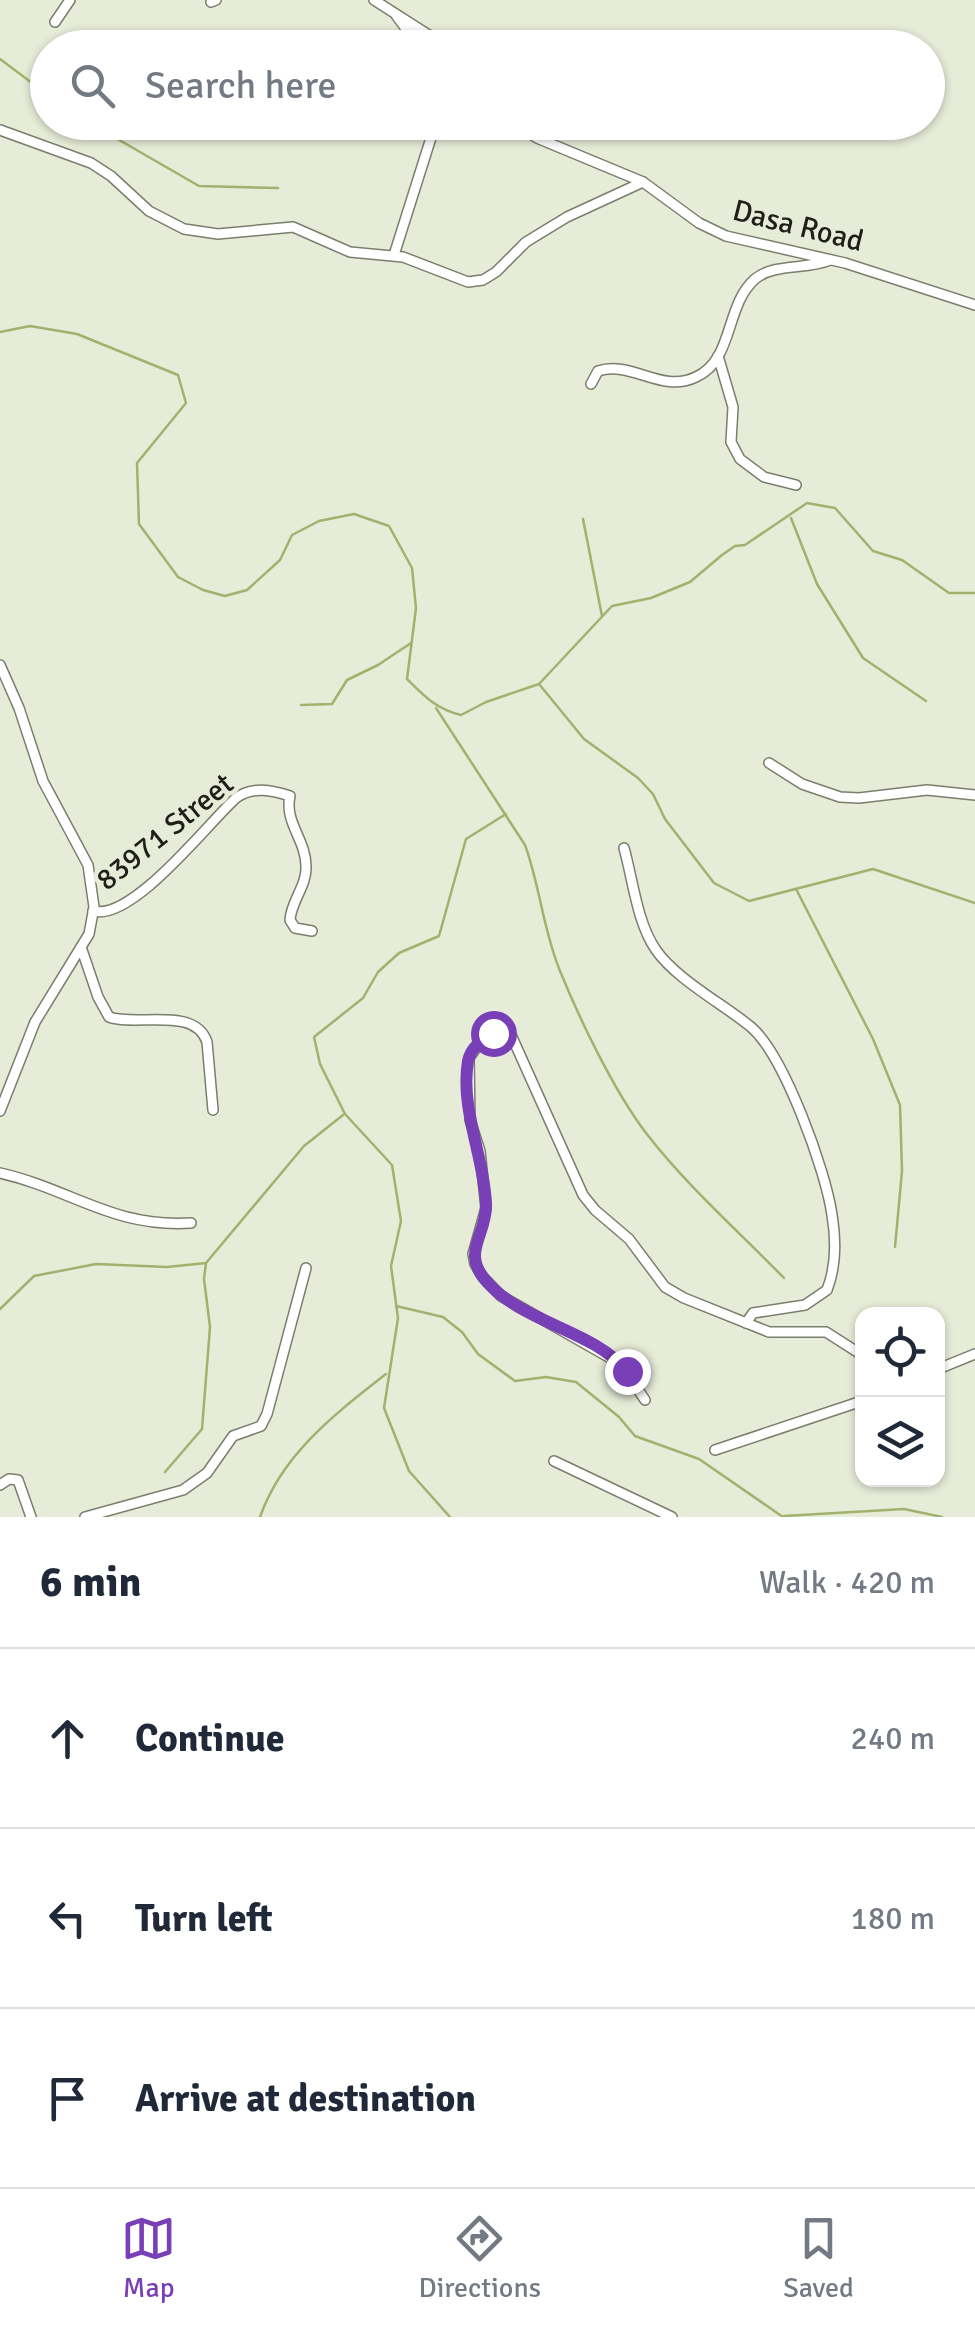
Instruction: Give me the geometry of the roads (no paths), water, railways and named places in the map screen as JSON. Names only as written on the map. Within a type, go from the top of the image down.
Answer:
[{"type":"street","points":[[55,22],[70,0]]},
{"type":"street","points":[[374,0],[422,30]]},
{"type":"street","points":[[395,12],[408,30]]},
{"type":"street","points":[[0,130],[92,163],[149,211],[184,229],[218,234],[293,227],[350,252],[416,260],[460,280],[476,282],[501,268],[526,242],[567,217],[644,182]]},
{"type":"street","points":[[394,255],[430,140]]},
{"type":"street","name":"Dasa Road","points":[[543,140],[644,182],[699,223],[726,236],[832,259],[975,305]]},
{"type":"street","points":[[590,384],[598,371],[612,368],[668,384],[680,383],[711,368],[734,314],[755,279],[768,272],[818,265],[832,259]]},
{"type":"street","points":[[718,356],[733,407],[732,442],[740,459],[764,477],[796,485]]},
{"type":"street","points":[[0,664],[38,769],[88,865],[93,912],[82,948],[54,986],[35,1022],[0,1111]]},
{"type":"street","points":[[769,763],[802,784],[840,797],[924,790],[975,795]]},
{"type":"street","name":"83971 Street","points":[[93,912],[106,912],[128,902],[236,798],[247,791],[260,790],[290,796],[288,812],[302,845],[306,868],[290,920],[295,928],[312,932]]},
{"type":"street","points":[[624,848],[646,928],[658,954],[751,1027],[770,1052],[811,1142],[830,1202],[835,1251],[826,1290],[806,1305],[753,1313],[746,1323]]},
{"type":"street","points":[[82,948],[98,997],[110,1018],[174,1022],[204,1032],[212,1110]]},
{"type":"street","points":[[645,1400],[621,1364],[502,1296],[477,1269],[474,1254],[486,1208],[480,1151],[470,1120],[468,1068],[470,1054],[481,1041],[498,1031],[509,1032],[583,1195],[594,1210],[630,1239],[658,1280],[677,1295],[775,1334],[826,1332],[855,1351]]},
{"type":"street","points":[[0,1173],[133,1220],[163,1225],[191,1223]]},
{"type":"street","points":[[85,1517],[182,1490],[207,1472],[236,1434],[261,1426],[268,1414],[306,1268]]},
{"type":"street","points":[[945,1366],[975,1354]]},
{"type":"street","points":[[715,1450],[855,1403]]},
{"type":"street","points":[[554,1460],[672,1517]]},
{"type":"street","points":[[0,1485],[9,1479],[18,1480],[31,1517]]},
{"type":"waterway","points":[[0,59],[30,82]]},
{"type":"waterway","points":[[119,140],[199,186],[278,188]]},
{"type":"waterway","points":[[0,332],[30,326],[77,334],[178,375],[186,403],[137,463],[139,524],[178,577],[203,590],[225,596],[247,590],[280,560],[292,535],[319,521],[354,514],[389,526],[412,568],[416,608],[407,679],[437,705],[461,715],[539,684],[612,606],[651,598],[690,582],[735,546],[745,545],[807,503],[835,508],[873,551],[902,560],[949,593],[975,593]]},
{"type":"waterway","points":[[791,518],[817,584],[863,658],[926,701]]},
{"type":"waterway","points":[[583,519],[602,616]]},
{"type":"waterway","points":[[301,705],[332,704],[347,680],[411,643]]},
{"type":"waterway","points":[[539,684],[584,739],[638,778],[653,794],[665,819],[714,883],[749,901],[873,869],[975,903]]},
{"type":"waterway","points":[[436,708],[525,845],[560,971],[622,1097],[678,1171],[784,1278]]},
{"type":"waterway","points":[[450,1517],[409,1471],[384,1408],[398,1318],[391,1266],[401,1221],[392,1165],[345,1114],[320,1064],[314,1037],[363,998],[378,972],[399,953],[439,936],[466,839],[506,814]]},
{"type":"waterway","points":[[796,889],[873,1039],[900,1105],[902,1171],[895,1247]]},
{"type":"waterway","points":[[0,1309],[34,1276],[96,1264],[167,1267],[206,1263],[304,1146],[343,1115]]},
{"type":"waterway","points":[[165,1472],[202,1429],[210,1327],[206,1263]]},
{"type":"waterway","points":[[396,1306],[443,1317],[462,1332],[478,1354],[515,1381],[546,1377],[576,1382],[619,1417],[635,1436],[699,1459],[783,1517]]},
{"type":"waterway","points":[[260,1517],[296,1455],[330,1420],[386,1374]]},
{"type":"waterway","points":[[784,1516],[904,1509],[942,1517]]}]
